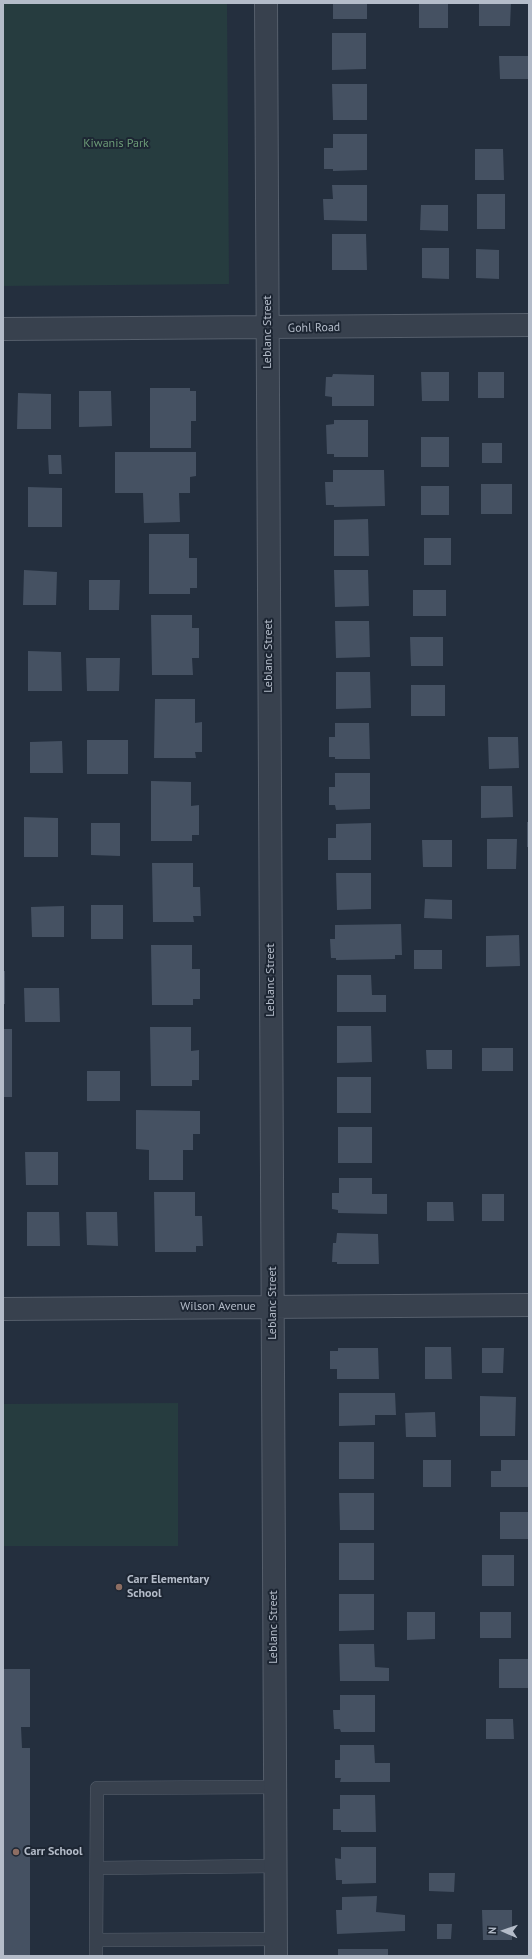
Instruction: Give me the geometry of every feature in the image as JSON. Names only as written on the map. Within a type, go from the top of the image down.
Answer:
[{"type":"street","name":"Leblanc Street","points":[[266,3],[276,1947]]},
{"type":"street","name":"Gohl Road","points":[[3,329],[529,325]]},
{"type":"street","name":"Wilson Avenue","points":[[3,1309],[529,1305]]},
{"type":"lane","points":[[96,1956],[98,1868],[97,1788],[275,1786]]},
{"type":"lane","points":[[98,1868],[275,1866]]},
{"type":"lane","points":[[96,1940],[276,1947]]},
{"type":"green space","name":"Kiwanis Park","points":[[3,3],[227,3],[229,284],[3,286]]},
{"type":"green space","points":[[178,1403],[178,1546],[3,1546],[3,1404]]},
{"type":"building","points":[[333,3],[367,3],[367,19],[333,19]]},
{"type":"building","points":[[419,3],[448,3],[448,28],[419,28]]},
{"type":"building","points":[[479,3],[511,3],[510,26],[479,26]]},
{"type":"building","points":[[332,33],[366,33],[366,69],[332,70]]},
{"type":"building","points":[[499,56],[528,56],[528,79],[500,79]]},
{"type":"building","points":[[332,84],[367,84],[367,120],[333,120]]},
{"type":"building","points":[[333,134],[367,134],[367,170],[333,171],[333,169],[324,169],[324,148],[333,148]]},
{"type":"building","points":[[475,149],[503,149],[504,180],[475,180]]},
{"type":"building","points":[[332,185],[367,185],[367,221],[324,220],[323,199],[333,199]]},
{"type":"building","points":[[477,194],[505,194],[505,229],[477,229]]},
{"type":"building","points":[[421,205],[448,205],[448,231],[420,230]]},
{"type":"building","points":[[332,234],[366,234],[367,270],[332,270]]},
{"type":"building","points":[[422,248],[449,248],[449,279],[422,278]]},
{"type":"building","points":[[476,249],[499,250],[499,279],[476,278]]},
{"type":"building","points":[[421,372],[449,372],[449,401],[422,401]]},
{"type":"building","points":[[478,372],[504,372],[504,398],[478,398]]},
{"type":"building","points":[[333,374],[374,375],[374,406],[332,406],[332,397],[325,396],[326,377],[332,377]]},
{"type":"building","points":[[150,388],[190,388],[190,391],[196,391],[196,421],[191,421],[191,448],[150,448]]},
{"type":"building","points":[[79,391],[111,391],[112,426],[79,427]]},
{"type":"building","points":[[18,393],[51,394],[51,429],[17,429]]},
{"type":"building","points":[[334,420],[368,420],[368,457],[334,457],[334,454],[327,454],[326,425],[334,424]]},
{"type":"building","points":[[421,437],[449,437],[449,467],[421,467]]},
{"type":"building","points":[[482,443],[502,443],[502,463],[482,463]]},
{"type":"building","points":[[115,452],[196,452],[196,476],[190,477],[190,493],[179,493],[180,522],[144,523],[143,493],[115,493]]},
{"type":"building","points":[[48,455],[61,455],[62,474],[49,474]]},
{"type":"building","points":[[333,470],[384,470],[385,506],[334,507],[334,505],[326,505],[325,482],[333,482]]},
{"type":"building","points":[[481,484],[512,484],[512,514],[481,514]]},
{"type":"building","points":[[421,486],[449,486],[449,515],[421,515]]},
{"type":"building","points":[[28,487],[62,488],[62,527],[28,527]]},
{"type":"building","points":[[368,519],[369,556],[334,556],[334,520]]},
{"type":"building","points":[[149,534],[189,534],[189,558],[197,558],[197,588],[190,588],[190,594],[149,594]]},
{"type":"building","points":[[424,538],[451,538],[451,565],[424,565]]},
{"type":"building","points":[[24,570],[57,572],[56,605],[23,605]]},
{"type":"building","points":[[334,570],[368,570],[369,606],[335,607]]},
{"type":"building","points":[[89,580],[120,580],[119,610],[89,610]]},
{"type":"building","points":[[413,590],[446,590],[446,616],[413,616]]},
{"type":"building","points":[[151,615],[192,615],[192,628],[199,628],[199,658],[192,658],[193,675],[152,675]]},
{"type":"building","points":[[335,621],[369,621],[370,657],[336,658]]},
{"type":"building","points":[[410,637],[443,637],[443,666],[411,666]]},
{"type":"building","points":[[28,651],[61,652],[62,691],[28,691]]},
{"type":"building","points":[[86,658],[120,658],[119,691],[87,691]]},
{"type":"building","points":[[336,672],[370,672],[371,708],[336,709]]},
{"type":"building","points":[[411,685],[445,685],[445,716],[411,716]]},
{"type":"building","points":[[155,699],[195,699],[195,723],[202,722],[202,752],[195,752],[196,758],[154,758]]},
{"type":"building","points":[[335,723],[369,723],[370,759],[335,759],[335,757],[329,757],[329,737],[335,737]]},
{"type":"building","points":[[488,737],[518,737],[519,768],[489,769]]},
{"type":"building","points":[[87,740],[128,740],[128,774],[87,774]]},
{"type":"building","points":[[62,741],[63,773],[30,773],[30,742]]},
{"type":"building","points":[[335,773],[370,773],[370,809],[336,810],[335,805],[329,805],[329,787],[335,787]]},
{"type":"building","points":[[151,781],[191,782],[191,806],[199,805],[199,835],[192,835],[192,841],[151,841]]},
{"type":"building","points":[[481,786],[512,786],[513,817],[481,818]]},
{"type":"building","points":[[24,817],[58,818],[58,857],[24,857]]},
{"type":"building","points":[[527,822],[529,822],[529,847],[527,847]]},
{"type":"building","points":[[91,823],[120,823],[120,856],[91,855]]},
{"type":"building","points":[[371,823],[371,860],[328,860],[328,838],[336,838],[336,824]]},
{"type":"building","points":[[487,839],[517,839],[516,869],[487,869]]},
{"type":"building","points":[[422,840],[452,840],[452,867],[423,867]]},
{"type":"building","points":[[152,863],[193,863],[193,887],[200,887],[201,916],[193,916],[194,922],[153,922]]},
{"type":"building","points":[[336,873],[371,873],[371,909],[337,910]]},
{"type":"building","points":[[425,899],[452,900],[452,919],[424,918]]},
{"type":"building","points":[[91,905],[123,905],[123,939],[91,939]]},
{"type":"building","points":[[64,906],[64,937],[32,937],[31,907]]},
{"type":"building","points":[[401,924],[402,955],[395,955],[395,959],[336,960],[336,958],[331,958],[330,939],[335,939],[335,925]]},
{"type":"building","points":[[519,935],[520,966],[486,967],[486,936]]},
{"type":"building","points":[[151,945],[192,945],[192,969],[200,969],[200,999],[193,999],[193,1005],[152,1005]]},
{"type":"building","points":[[414,950],[442,950],[442,969],[414,969]]},
{"type":"building","points":[[3,971],[5,971],[5,1004],[3,1004]]},
{"type":"building","points":[[337,975],[371,975],[372,995],[386,995],[386,1012],[337,1012]]},
{"type":"building","points":[[24,988],[59,988],[60,1022],[25,1022]]},
{"type":"building","points":[[337,1026],[371,1026],[372,1062],[337,1063]]},
{"type":"building","points":[[150,1027],[191,1027],[191,1051],[199,1050],[199,1080],[192,1080],[192,1086],[151,1086]]},
{"type":"building","points":[[3,1029],[12,1029],[12,1097],[3,1097]]},
{"type":"building","points":[[482,1048],[513,1048],[513,1071],[482,1071]]},
{"type":"building","points":[[426,1050],[452,1050],[452,1069],[427,1069]]},
{"type":"building","points":[[87,1071],[120,1071],[120,1101],[87,1101]]},
{"type":"building","points":[[337,1077],[371,1077],[371,1113],[337,1113]]},
{"type":"building","points":[[136,1110],[200,1111],[200,1134],[193,1134],[193,1150],[183,1150],[183,1180],[149,1180],[149,1150],[136,1149]]},
{"type":"building","points":[[338,1127],[372,1127],[372,1163],[338,1163]]},
{"type":"building","points":[[25,1152],[58,1152],[58,1185],[26,1185]]},
{"type":"building","points":[[339,1178],[372,1178],[372,1194],[387,1194],[387,1214],[338,1213],[338,1210],[332,1209],[332,1193],[339,1193]]},
{"type":"building","points":[[154,1192],[195,1192],[195,1216],[202,1216],[203,1246],[196,1246],[196,1252],[155,1252]]},
{"type":"building","points":[[482,1194],[504,1194],[504,1221],[482,1221]]},
{"type":"building","points":[[427,1202],[453,1202],[454,1221],[427,1221]]},
{"type":"building","points":[[27,1212],[59,1212],[60,1246],[27,1246]]},
{"type":"building","points":[[86,1212],[117,1212],[118,1246],[87,1245]]},
{"type":"building","points":[[337,1233],[378,1234],[379,1264],[337,1264],[337,1262],[332,1262],[333,1243],[336,1243]]},
{"type":"building","points":[[425,1347],[451,1347],[452,1379],[425,1379]]},
{"type":"building","points":[[338,1348],[378,1348],[379,1379],[337,1379],[337,1369],[330,1369],[330,1351],[338,1351]]},
{"type":"building","points":[[482,1348],[504,1348],[503,1373],[482,1373]]},
{"type":"building","points":[[339,1393],[395,1393],[396,1415],[375,1415],[375,1425],[339,1426]]},
{"type":"building","points":[[480,1396],[516,1397],[515,1436],[480,1436]]},
{"type":"building","points":[[435,1412],[436,1437],[406,1437],[405,1413]]},
{"type":"building","points":[[339,1442],[374,1442],[374,1479],[339,1479]]},
{"type":"building","points":[[423,1460],[451,1460],[451,1487],[423,1487]]},
{"type":"building","points":[[501,1460],[529,1460],[529,1487],[491,1487],[491,1471],[501,1471]]},
{"type":"building","points":[[339,1493],[374,1493],[374,1530],[340,1530]]},
{"type":"building","points":[[500,1512],[529,1512],[529,1539],[500,1539]]},
{"type":"building","points":[[339,1543],[374,1543],[374,1580],[339,1580]]},
{"type":"building","points":[[482,1555],[514,1555],[514,1586],[482,1586]]},
{"type":"building","points":[[339,1594],[374,1594],[374,1630],[339,1631]]},
{"type":"building","points":[[407,1612],[435,1612],[435,1639],[407,1640]]},
{"type":"building","points":[[480,1612],[511,1612],[511,1638],[480,1638]]},
{"type":"building","points":[[339,1644],[374,1644],[375,1667],[389,1668],[389,1681],[340,1681]]},
{"type":"building","points":[[499,1659],[529,1659],[529,1688],[499,1688]]},
{"type":"building","name":"Carr School","points":[[3,1669],[30,1669],[30,1727],[21,1727],[22,1748],[30,1748],[30,1956],[3,1956]]},
{"type":"building","points":[[340,1695],[375,1695],[375,1732],[341,1732],[340,1729],[334,1729],[333,1710],[340,1710]]},
{"type":"building","points":[[486,1719],[513,1719],[514,1739],[486,1739]]},
{"type":"building","points":[[340,1745],[374,1745],[375,1763],[390,1763],[390,1782],[340,1782],[341,1778],[335,1778],[335,1760],[340,1760]]},
{"type":"building","points":[[340,1795],[375,1795],[376,1832],[341,1832],[341,1830],[333,1830],[333,1809],[340,1809]]},
{"type":"building","points":[[341,1847],[376,1847],[376,1883],[342,1884],[342,1880],[336,1880],[335,1858],[341,1859]]},
{"type":"building","points":[[429,1873],[455,1873],[454,1892],[429,1891]]},
{"type":"building","points":[[377,1896],[376,1912],[405,1915],[405,1931],[337,1934],[336,1910],[342,1910],[342,1897]]},
{"type":"building","points":[[482,1910],[512,1910],[512,1940],[483,1940]]},
{"type":"building","points":[[437,1924],[452,1924],[451,1939],[437,1939]]},
{"type":"building","points":[[338,1949],[388,1949],[388,1956],[338,1956]]},
{"type":"place","name":"Carr Elementary School","points":[[119,1587]]},
{"type":"place","name":"Carr School","points":[[16,1852]]}]
